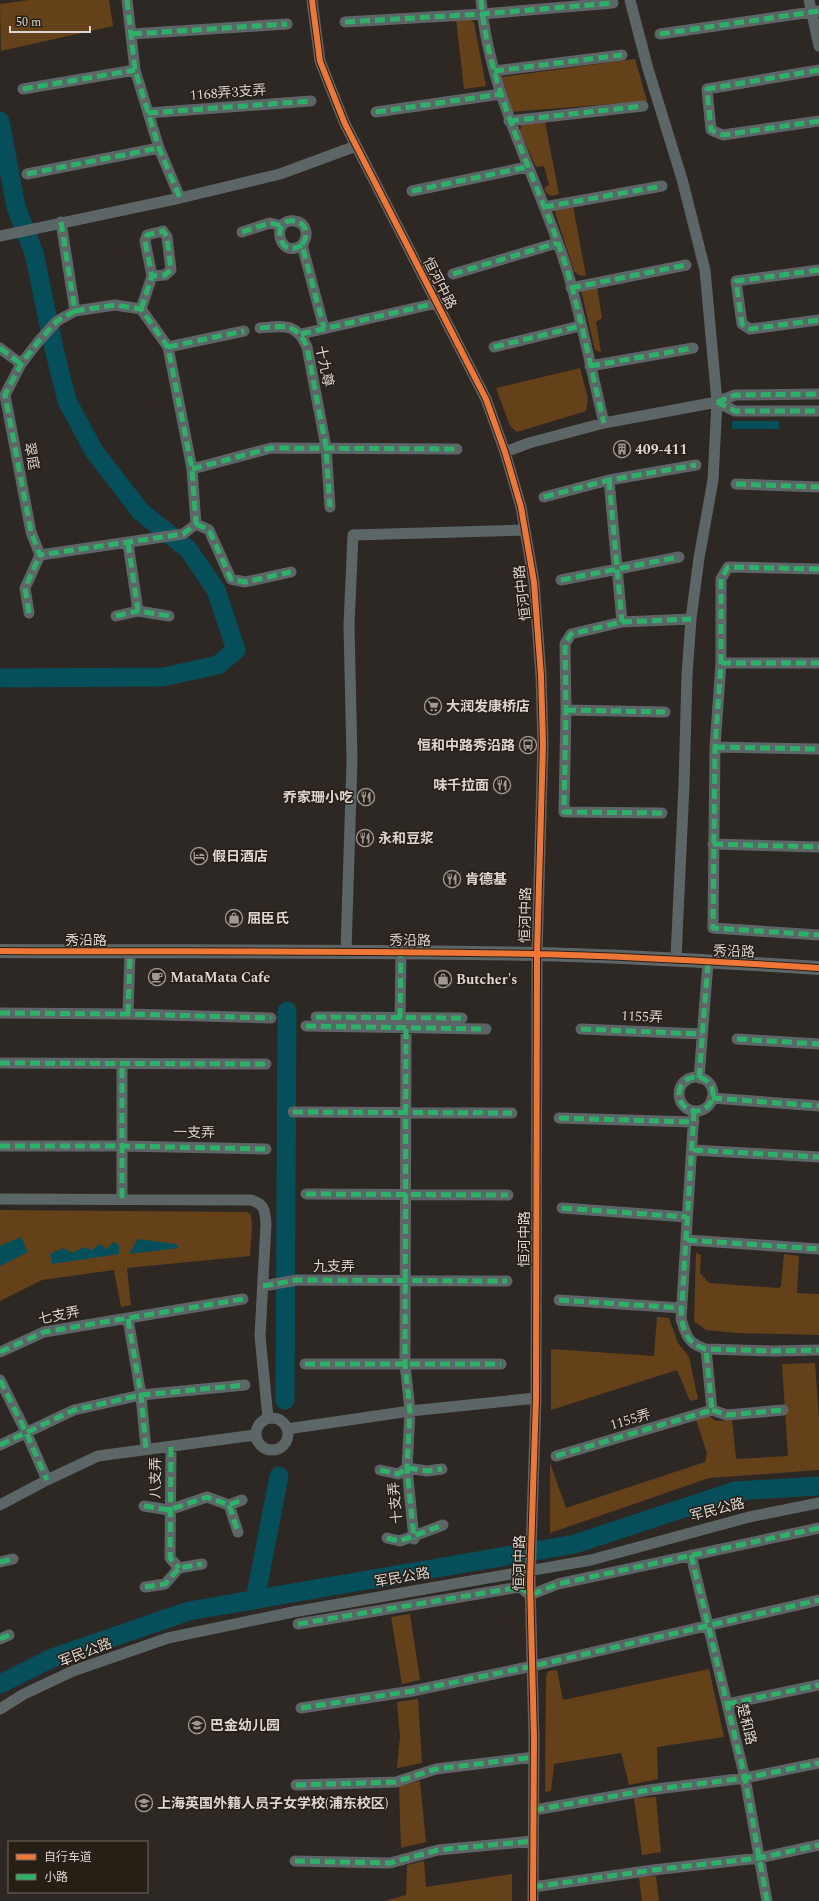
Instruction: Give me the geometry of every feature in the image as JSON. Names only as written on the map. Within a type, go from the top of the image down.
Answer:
[{"type":"main road","name":"秀沿路","points":[[0,951],[346,951],[536,954],[676,958],[708,962],[819,968]]},
{"type":"street","points":[[127,0],[136,70],[158,148],[180,198]]},
{"type":"street","name":"恒河中路","points":[[312,0],[320,61],[345,124],[486,399],[505,452],[520,507],[534,582],[541,676],[542,743],[536,954],[536,1398],[530,1594],[533,1666],[534,1756],[533,1901]]},
{"type":"street","points":[[481,0],[487,48],[509,121],[544,206],[571,288],[604,423]]},
{"type":"street","points":[[630,0],[648,69],[682,179],[705,270],[717,402],[713,480],[698,558],[686,675],[684,785],[676,958]]},
{"type":"street","points":[[809,0],[816,12],[819,46]]},
{"type":"street","points":[[345,22],[482,14],[613,3]]},
{"type":"street","points":[[660,34],[816,12]]},
{"type":"street","points":[[132,34],[287,24]]},
{"type":"street","points":[[494,71],[622,55]]},
{"type":"street","points":[[23,89],[136,70]]},
{"type":"street","points":[[819,70],[707,89],[712,130],[723,135],[819,121]]},
{"type":"street","points":[[376,112],[501,94]]},
{"type":"street","name":"1168弄3支弄","points":[[148,113],[311,101]]},
{"type":"street","points":[[509,121],[643,106]]},
{"type":"street","points":[[1,236],[60,222],[180,198],[280,174],[356,146]]},
{"type":"street","points":[[27,174],[158,148]]},
{"type":"street","points":[[412,191],[527,167]]},
{"type":"street","points":[[544,206],[662,186]]},
{"type":"street","name":"十九尊","points":[[242,232],[270,224],[282,226],[290,221],[302,224],[305,228],[307,237],[302,245],[324,328]]},
{"type":"street","points":[[60,222],[75,311]]},
{"type":"street","points":[[282,226],[279,234],[280,239],[285,246],[294,248],[302,245]]},
{"type":"street","points":[[453,274],[557,244]]},
{"type":"street","points":[[571,288],[686,265]]},
{"type":"street","points":[[819,270],[736,281],[742,324],[750,329],[819,320]]},
{"type":"street","points":[[152,276],[141,309],[168,347],[192,469],[196,524]]},
{"type":"street","points":[[301,334],[437,303]]},
{"type":"street","name":"翠庭","points":[[40,555],[31,532],[5,395],[21,364],[57,321],[75,311],[115,305],[141,309]]},
{"type":"street","name":"十九尊","points":[[260,328],[286,326],[301,334],[307,347],[326,447],[330,507]]},
{"type":"street","points":[[494,347],[580,326]]},
{"type":"street","points":[[168,347],[244,331]]},
{"type":"street","points":[[0,348],[21,364]]},
{"type":"street","points":[[590,366],[693,348]]},
{"type":"street","points":[[505,452],[529,443],[604,423],[717,402],[735,394],[819,394]]},
{"type":"street","points":[[717,402],[735,411],[819,411]]},
{"type":"street","points":[[192,469],[272,448],[326,447],[457,449]]},
{"type":"street","points":[[544,497],[609,480],[696,466]]},
{"type":"street","points":[[609,480],[622,622]]},
{"type":"street","points":[[736,484],[819,486]]},
{"type":"street","points":[[29,613],[25,588],[40,555],[183,534],[196,524]]},
{"type":"street","points":[[196,524],[209,530],[231,579],[245,582],[291,572]]},
{"type":"street","points":[[346,951],[352,760],[350,625],[353,535],[524,530]]},
{"type":"street","points":[[128,543],[138,611]]},
{"type":"street","points":[[560,580],[679,557]]},
{"type":"street","points":[[819,569],[728,567],[721,579],[721,663],[715,747],[713,844],[713,928],[819,935]]},
{"type":"street","points":[[116,616],[138,611],[169,616]]},
{"type":"street","points":[[662,813],[564,812],[566,710],[564,644],[571,634],[622,622],[691,619]]},
{"type":"street","points":[[721,663],[819,663]]},
{"type":"street","points":[[566,710],[664,712]]},
{"type":"street","points":[[715,747],[819,749]]},
{"type":"street","points":[[713,844],[819,847]]},
{"type":"street","points":[[128,1014],[130,952]]},
{"type":"street","points":[[400,1018],[401,952]]},
{"type":"street","points":[[699,1078],[708,962]]},
{"type":"street","points":[[0,1013],[128,1014],[271,1018]]},
{"type":"street","points":[[316,1017],[462,1018]]},
{"type":"street","points":[[306,1026],[406,1029],[486,1029]]},
{"type":"street","points":[[406,1029],[404,1281],[405,1364],[410,1411]]},
{"type":"street","name":"1155弄","points":[[581,1029],[702,1034]]},
{"type":"street","points":[[737,1039],[819,1044]]},
{"type":"street","points":[[0,1063],[266,1064]]},
{"type":"street","points":[[122,1064],[122,1198]]},
{"type":"street","points":[[559,1118],[694,1117],[707,1107],[712,1098],[712,1090],[708,1083],[699,1078],[688,1079],[681,1086],[679,1092],[683,1105],[694,1117],[681,1319],[687,1336],[697,1346],[706,1349],[774,1352],[819,1350]]},
{"type":"street","points":[[712,1098],[819,1106]]},
{"type":"street","points":[[293,1112],[512,1113]]},
{"type":"street","name":"一支弄","points":[[0,1146],[121,1146],[266,1149]]},
{"type":"street","points":[[693,1150],[819,1157]]},
{"type":"street","points":[[306,1194],[508,1195]]},
{"type":"street","points":[[0,1199],[122,1198],[251,1200],[260,1203],[265,1209],[266,1224],[260,1336],[268,1418]]},
{"type":"street","points":[[562,1208],[687,1217]]},
{"type":"street","points":[[687,1240],[819,1249]]},
{"type":"street","name":"九支弄","points":[[263,1286],[297,1280],[507,1280]]},
{"type":"street","name":"七支弄","points":[[0,1352],[44,1332],[243,1299]]},
{"type":"street","points":[[559,1300],[682,1308]]},
{"type":"street","points":[[128,1319],[141,1395],[146,1449]]},
{"type":"street","points":[[706,1349],[712,1410]]},
{"type":"street","points":[[305,1364],[501,1364]]},
{"type":"street","points":[[0,1380],[26,1432],[47,1480]]},
{"type":"street","points":[[0,1445],[74,1410],[141,1395],[246,1385]]},
{"type":"street","points":[[287,1429],[410,1411],[536,1398]]},
{"type":"street","name":"1155弄","points":[[556,1456],[712,1410],[727,1415],[783,1410]]},
{"type":"street","name":"十支弄","points":[[410,1411],[407,1468],[414,1537]]},
{"type":"street","points":[[268,1418],[281,1420],[287,1429],[286,1441],[277,1449],[264,1449],[258,1443],[255,1435],[256,1428],[260,1422],[268,1418]]},
{"type":"street","points":[[0,1505],[47,1480],[98,1456],[255,1435]]},
{"type":"street","name":"八支弄","points":[[171,1447],[169,1510],[170,1558],[179,1568]]},
{"type":"street","name":"十支弄","points":[[380,1470],[398,1474],[407,1468],[427,1471],[442,1469]]},
{"type":"street","name":"八支弄","points":[[144,1506],[169,1510],[207,1497],[229,1505]]},
{"type":"street","points":[[238,1532],[229,1505],[242,1500]]},
{"type":"street","name":"军民公路","points":[[0,1709],[24,1694],[73,1671],[168,1638],[293,1612],[591,1560],[749,1516],[819,1503]]},
{"type":"street","name":"十支弄","points":[[387,1538],[400,1541],[443,1525]]},
{"type":"street","points":[[298,1624],[520,1587],[530,1594],[558,1584],[819,1528]]},
{"type":"street","name":"楚和路","points":[[691,1556],[745,1778],[768,1901]]},
{"type":"street","points":[[0,1562],[13,1559]]},
{"type":"street","points":[[145,1587],[165,1584],[179,1568],[202,1564]]},
{"type":"street","points":[[301,1708],[412,1691],[533,1666],[819,1600]]},
{"type":"street","points":[[727,1704],[819,1686]]},
{"type":"street","points":[[296,1785],[396,1782],[436,1769],[534,1756]]},
{"type":"street","points":[[534,1810],[649,1790],[745,1778],[819,1763]]},
{"type":"street","points":[[295,1861],[390,1863],[438,1850],[533,1841]]},
{"type":"street","points":[[533,1887],[652,1870],[759,1858],[819,1845]]},
{"type":"shaded area","points":[[29,0],[109,0],[113,26],[1,51],[0,4]]},
{"type":"shaded area","points":[[471,18],[474,23],[486,86],[464,89],[456,19]]},
{"type":"shaded area","points":[[635,59],[647,101],[511,112],[502,77]]},
{"type":"shaded area","points":[[545,122],[559,194],[552,196],[547,194],[544,188],[549,185],[544,166],[536,167],[520,132],[521,125]]},
{"type":"shaded area","points":[[573,206],[586,276],[579,275],[574,271],[555,212],[558,208]]},
{"type":"shaded area","points":[[597,287],[602,318],[596,322],[601,352],[595,350],[581,290]]},
{"type":"shaded area","points":[[580,368],[588,399],[586,411],[517,432],[510,426],[496,388]]},
{"type":"shaded area","points":[[0,1210],[247,1212],[251,1215],[252,1227],[250,1256],[127,1268],[131,1305],[121,1307],[114,1270],[42,1280],[0,1301]]},
{"type":"shaded area","points":[[696,1253],[701,1255],[700,1273],[709,1283],[779,1288],[781,1286],[784,1254],[799,1256],[797,1293],[819,1294],[819,1335],[737,1333],[706,1330],[694,1321]]},
{"type":"shaded area","points":[[657,1317],[669,1318],[678,1343],[689,1357],[698,1399],[690,1401],[677,1370],[551,1410],[551,1349],[654,1356]]},
{"type":"shaded area","points":[[815,1363],[819,1419],[819,1470],[709,1478],[550,1533],[550,1463],[566,1508],[705,1462],[707,1453],[696,1420],[708,1415],[716,1421],[732,1420],[736,1459],[788,1456],[782,1364]]},
{"type":"shaded area","points":[[410,1614],[420,1680],[402,1684],[391,1617]]},
{"type":"shaded area","points":[[709,1669],[724,1737],[657,1747],[658,1779],[629,1785],[621,1753],[554,1764],[551,1791],[545,1792],[546,1677],[548,1671],[557,1670],[563,1700]]},
{"type":"shaded area","points":[[418,1699],[422,1763],[397,1768],[400,1737],[397,1702]]},
{"type":"shaded area","points":[[420,1781],[426,1842],[401,1848],[399,1786]]},
{"type":"shaded area","points":[[656,1797],[661,1852],[642,1855],[634,1798]]},
{"type":"shaded area","points":[[424,1861],[426,1887],[512,1874],[512,1901],[385,1901],[406,1895],[407,1865]]},
{"type":"shaded area","points":[[656,1876],[659,1901],[642,1901],[639,1877]]},
{"type":"water","points":[[732,421],[779,421],[779,429],[732,429]]},
{"type":"water","points":[[21,1237],[28,1252],[0,1266],[0,1246]]},
{"type":"water","points":[[138,1239],[176,1244],[179,1248],[129,1254]]},
{"type":"water","points":[[113,1242],[119,1245],[119,1254],[52,1264],[50,1254],[63,1248],[73,1253],[83,1247],[92,1250],[99,1244],[107,1249]]},
{"type":"waterway","points":[[0,121],[16,207],[34,253],[54,349],[67,401],[94,451],[141,512],[188,549],[216,590],[236,650],[218,665],[163,677],[0,678]]},
{"type":"waterway","points":[[285,1400],[287,1011]]},
{"type":"waterway","points":[[255,1600],[279,1476]]},
{"type":"waterway","points":[[0,1684],[52,1658],[189,1611],[575,1544],[735,1491],[819,1486]]},
{"type":"marked path","points":[[127,0],[135,70],[159,148],[180,198]]},
{"type":"marked path","points":[[481,0],[486,36],[494,71],[517,138],[557,239],[568,273],[604,423]]},
{"type":"marked path","points":[[345,22],[482,14],[613,3]]},
{"type":"marked path","points":[[660,34],[819,11]]},
{"type":"marked path","points":[[132,34],[287,24]]},
{"type":"marked path","points":[[494,71],[622,55]]},
{"type":"marked path","points":[[23,89],[135,70]]},
{"type":"marked path","points":[[819,70],[707,89],[711,130],[723,135],[819,121]]},
{"type":"marked path","points":[[376,112],[501,94]]},
{"type":"marked path","points":[[148,113],[311,101]]},
{"type":"marked path","points":[[509,121],[643,106]]},
{"type":"marked path","points":[[27,174],[159,148]]},
{"type":"marked path","points":[[412,191],[527,167]]},
{"type":"marked path","points":[[544,207],[662,186]]},
{"type":"marked path","points":[[302,245],[294,248],[287,247],[280,238],[282,225],[287,222],[295,221],[302,224],[306,230],[306,238],[302,245],[324,328]]},
{"type":"marked path","points":[[61,222],[75,311],[57,321],[38,342],[21,364],[5,395],[31,532],[40,555],[183,534],[196,524],[192,469],[168,347],[141,309],[115,305],[75,311]]},
{"type":"marked path","points":[[242,232],[270,223],[282,226]]},
{"type":"marked path","points":[[141,309],[152,276],[165,275],[171,270],[167,237],[163,231],[147,235],[145,241],[152,276]]},
{"type":"marked path","points":[[453,274],[557,243]]},
{"type":"marked path","points":[[571,288],[686,265]]},
{"type":"marked path","points":[[819,270],[736,281],[742,324],[750,329],[819,320]]},
{"type":"marked path","points":[[301,334],[437,303]]},
{"type":"marked path","points":[[494,347],[580,326]]},
{"type":"marked path","points":[[260,328],[288,327],[294,329],[303,339],[307,347],[326,447],[330,507]]},
{"type":"marked path","points":[[168,347],[244,331]]},
{"type":"marked path","points":[[0,348],[21,364]]},
{"type":"marked path","points":[[590,366],[693,348]]},
{"type":"marked path","points":[[717,402],[735,395],[819,394]]},
{"type":"marked path","points":[[717,402],[735,411],[819,411]]},
{"type":"marked path","points":[[192,469],[271,448],[457,449]]},
{"type":"marked path","points":[[544,497],[609,480],[696,465]]},
{"type":"marked path","points":[[609,480],[622,622]]},
{"type":"marked path","points":[[736,484],[819,487]]},
{"type":"marked path","points":[[196,524],[209,530],[231,579],[245,582],[291,572]]},
{"type":"marked path","points":[[128,543],[138,611],[169,616]]},
{"type":"marked path","points":[[29,613],[25,588],[40,555]]},
{"type":"marked path","points":[[561,580],[679,557]]},
{"type":"marked path","points":[[819,569],[728,567],[721,579],[721,663],[715,747],[713,928],[819,935]]},
{"type":"marked path","points":[[116,616],[138,611]]},
{"type":"marked path","points":[[662,813],[564,812],[566,710],[565,644],[571,634],[622,622],[691,619]]},
{"type":"marked path","points":[[721,663],[819,663]]},
{"type":"marked path","points":[[566,710],[665,712]]},
{"type":"marked path","points":[[715,747],[819,749]]},
{"type":"marked path","points":[[713,844],[819,847]]},
{"type":"marked path","points":[[128,1014],[130,952]]},
{"type":"marked path","points":[[400,1018],[401,952]]},
{"type":"marked path","points":[[699,1078],[708,962]]},
{"type":"marked path","points":[[0,1013],[128,1014],[271,1018]]},
{"type":"marked path","points":[[316,1017],[462,1018]]},
{"type":"marked path","points":[[306,1026],[486,1029]]},
{"type":"marked path","points":[[406,1029],[405,1364],[410,1411],[407,1468],[414,1539]]},
{"type":"marked path","points":[[581,1029],[702,1034]]},
{"type":"marked path","points":[[737,1039],[819,1044]]},
{"type":"marked path","points":[[0,1063],[266,1064]]},
{"type":"marked path","points":[[122,1064],[122,1198]]},
{"type":"marked path","points":[[696,1077],[708,1082],[713,1094],[708,1106],[696,1111],[684,1106],[679,1094],[684,1082],[696,1077]]},
{"type":"marked path","points":[[712,1098],[819,1106]]},
{"type":"marked path","points":[[694,1111],[681,1319],[686,1334],[691,1342],[706,1349],[774,1351],[819,1350]]},
{"type":"marked path","points":[[293,1112],[512,1113]]},
{"type":"marked path","points":[[559,1118],[694,1122]]},
{"type":"marked path","points":[[0,1146],[121,1146],[266,1149]]},
{"type":"marked path","points":[[693,1150],[819,1157]]},
{"type":"marked path","points":[[306,1194],[508,1195]]},
{"type":"marked path","points":[[562,1208],[687,1217]]},
{"type":"marked path","points":[[687,1240],[819,1249]]},
{"type":"marked path","points":[[263,1286],[297,1280],[507,1281]]},
{"type":"marked path","points":[[0,1352],[44,1332],[243,1299]]},
{"type":"marked path","points":[[559,1300],[682,1308]]},
{"type":"marked path","points":[[128,1319],[141,1395],[146,1449]]},
{"type":"marked path","points":[[556,1456],[712,1410],[706,1349]]},
{"type":"marked path","points":[[305,1364],[501,1364]]},
{"type":"marked path","points":[[0,1380],[26,1432],[47,1480]]},
{"type":"marked path","points":[[0,1445],[74,1410],[141,1395],[245,1385]]},
{"type":"marked path","points":[[712,1410],[727,1415],[783,1410]]},
{"type":"marked path","points":[[171,1447],[170,1558],[179,1568]]},
{"type":"marked path","points":[[380,1470],[398,1474],[407,1468],[427,1471],[442,1469]]},
{"type":"marked path","points":[[144,1506],[169,1510],[207,1497],[229,1505],[242,1500]]},
{"type":"marked path","points":[[229,1505],[238,1532]]},
{"type":"marked path","points":[[387,1538],[400,1541],[443,1525]]},
{"type":"marked path","points":[[298,1624],[520,1587],[530,1595],[558,1584],[819,1528]]},
{"type":"marked path","points":[[691,1555],[745,1778],[767,1901]]},
{"type":"marked path","points":[[0,1562],[13,1559]]},
{"type":"marked path","points":[[145,1587],[165,1584],[179,1568],[202,1564]]},
{"type":"marked path","points":[[301,1708],[412,1691],[533,1666],[819,1600]]},
{"type":"marked path","points":[[0,1639],[9,1635]]},
{"type":"marked path","points":[[727,1704],[819,1685]]},
{"type":"marked path","points":[[296,1785],[396,1782],[436,1769],[534,1757]]},
{"type":"marked path","points":[[534,1810],[649,1790],[745,1778],[819,1763]]},
{"type":"marked path","points":[[295,1861],[390,1863],[438,1850],[533,1841]]},
{"type":"marked path","points":[[533,1887],[653,1870],[759,1858],[819,1845]]},
{"type":"cycle path","points":[[312,0],[320,61],[345,124],[486,399],[505,452],[521,507],[534,582],[541,676],[543,743],[537,954],[536,1398],[530,1582],[534,1738],[533,1901]]},
{"type":"cycle path","points":[[0,951],[535,954],[712,961],[819,968]]},
{"type":"place","name":"409-411","points":[[622,449]]},
{"type":"place","name":"大润发康桥店","points":[[433,706]]},
{"type":"place","name":"恒和中路秀沿路","points":[[528,745]]},
{"type":"place","name":"味千拉面","points":[[502,785]]},
{"type":"place","name":"乔家珊小吃","points":[[366,797]]},
{"type":"place","name":"永和豆浆","points":[[365,838]]},
{"type":"place","name":"假日酒店","points":[[199,856]]},
{"type":"place","name":"肯德基","points":[[452,879]]},
{"type":"place","name":"屈臣氏","points":[[234,918]]},
{"type":"place","name":"MataMata Cafe","points":[[157,977]]},
{"type":"place","name":"Butcher's","points":[[443,979]]},
{"type":"place","name":"巴金幼儿园","points":[[197,1725]]},
{"type":"place","name":"上海英国外籍人员子女学校(浦东校区)","points":[[144,1803]]}]
